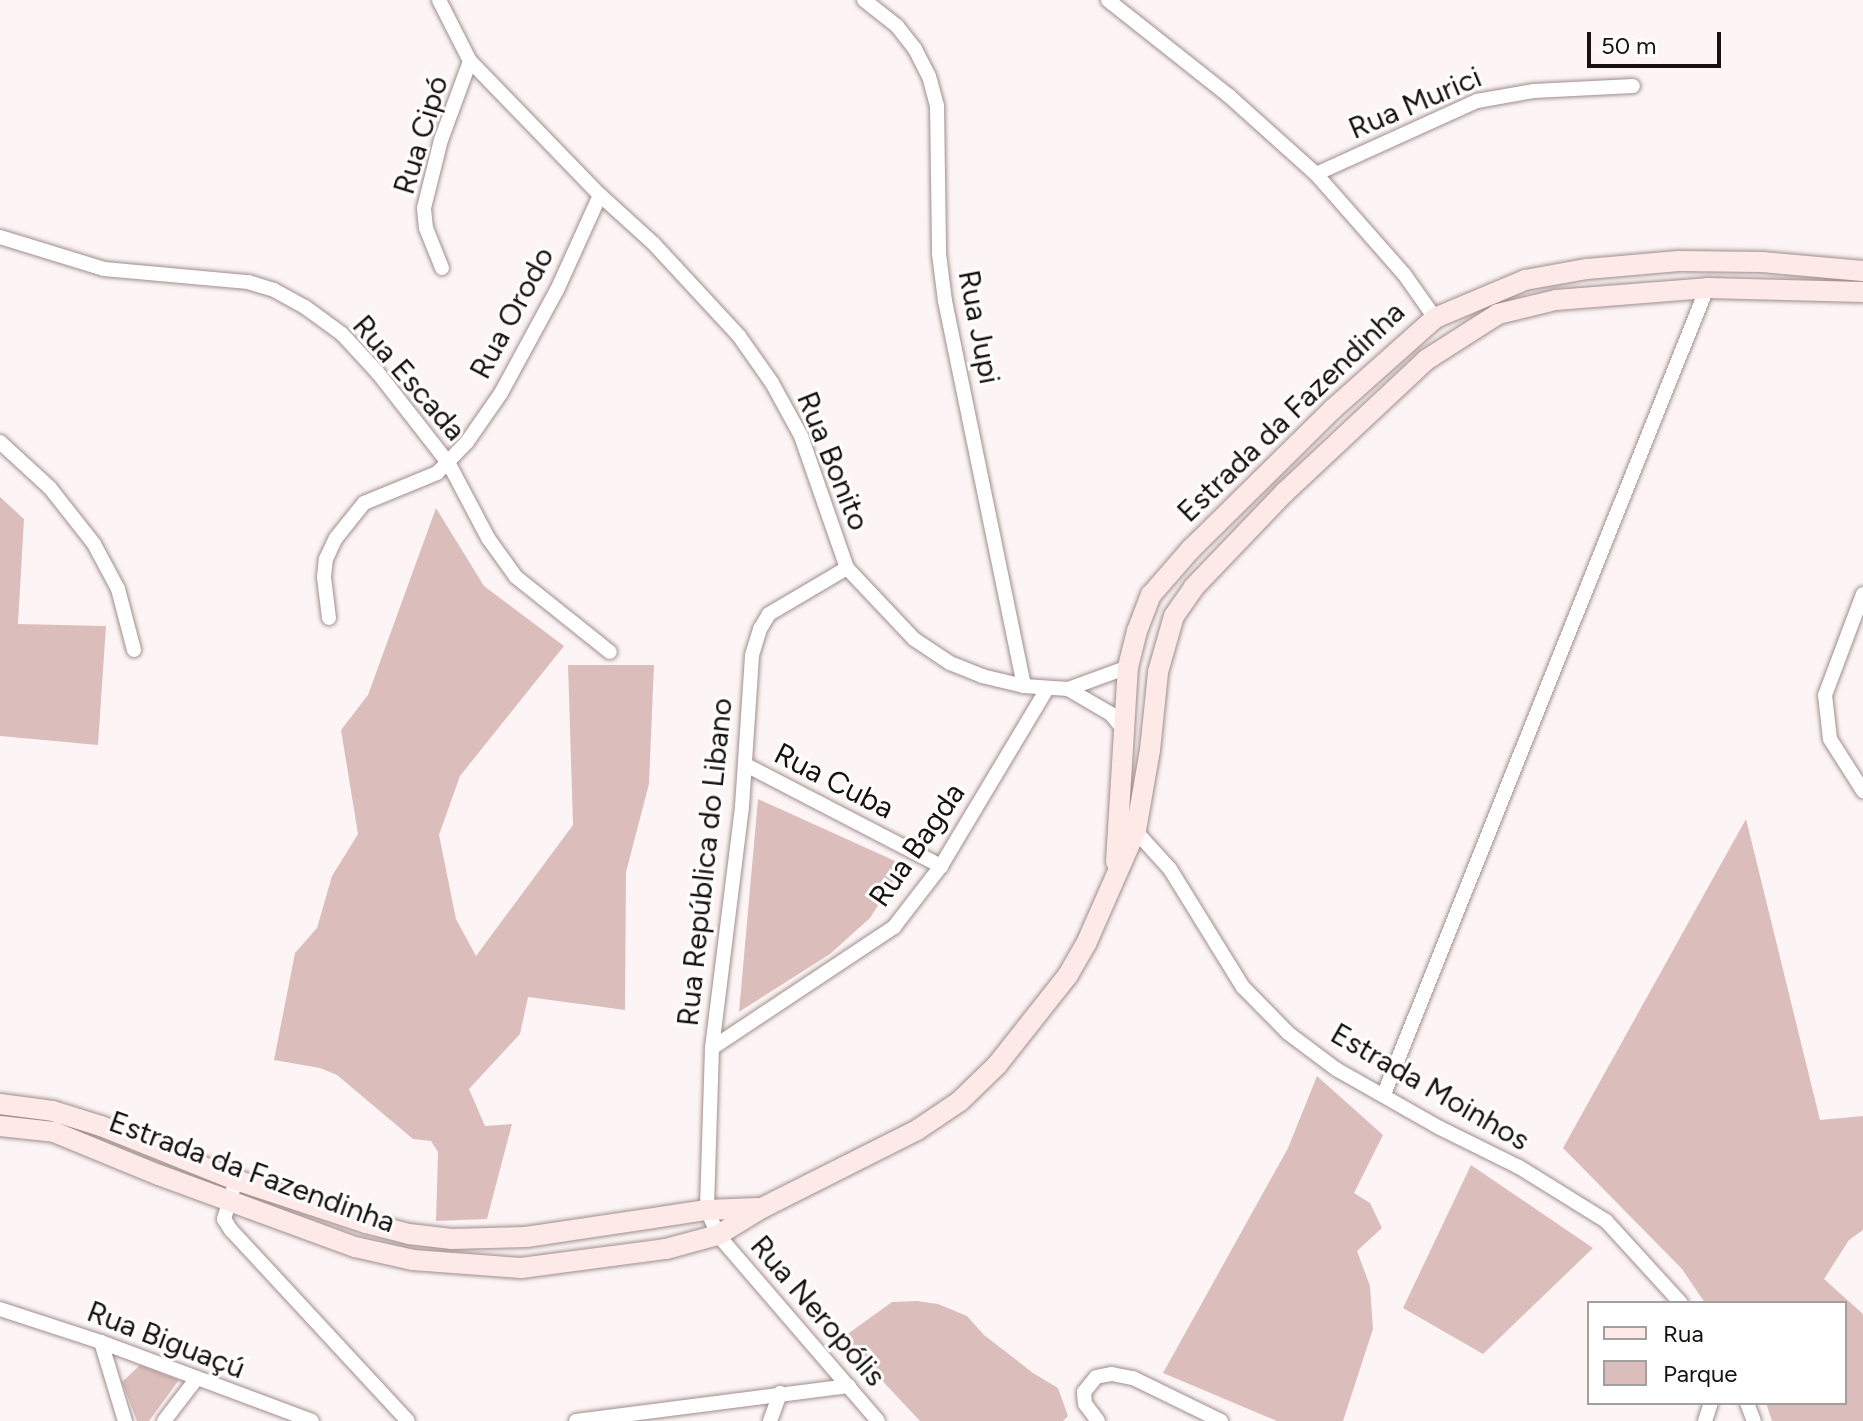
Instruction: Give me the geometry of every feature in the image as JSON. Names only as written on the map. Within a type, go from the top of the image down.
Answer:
[{"type":"main road","name":"Estrada da Fazendinha","points":[[1128,823],[1123,729],[1128,667],[1151,595],[1171,570],[1333,409],[1435,318],[1525,280],[1587,269],[1679,261],[1762,262],[1863,271]]},
{"type":"main road","name":"Estrada da Fazendinha","points":[[0,1126],[54,1132],[227,1201],[355,1247],[454,1266],[521,1268],[666,1249],[718,1235],[762,1208],[917,1130],[960,1101],[997,1065],[1068,975],[1104,908],[1150,750],[1158,672],[1174,616],[1194,587],[1296,482],[1426,360],[1498,314],[1591,295],[1707,288],[1863,292]]},
{"type":"main road","name":"Estrada da Fazendinha","points":[[0,1104],[53,1111],[101,1126],[236,1180],[366,1223],[452,1239],[540,1236],[707,1210],[762,1208]]},
{"type":"street","points":[[439,0],[470,61]]},
{"type":"street","name":"Rua Jupi","points":[[864,0],[897,26],[915,49],[929,76],[937,105],[939,254],[945,301],[1024,686]]},
{"type":"street","points":[[1108,0],[1229,96],[1316,174],[1404,274],[1435,318]]},
{"type":"street","name":"Rua Bonito","points":[[470,61],[600,195],[653,243],[739,336],[772,383],[801,436],[847,568],[914,639],[971,672],[1024,686],[1068,689]]},
{"type":"street","name":"Rua Cipó","points":[[442,268],[426,228],[424,208],[441,140],[470,61]]},
{"type":"street","name":"Rua Murici","points":[[1316,174],[1477,101],[1534,91],[1633,86]]},
{"type":"street","name":"Rua Orodo","points":[[329,618],[324,577],[326,559],[352,514],[364,503],[425,479],[449,464],[501,393],[557,290],[600,195]]},
{"type":"street","name":"Rua Escada","points":[[0,237],[104,269],[248,282],[274,290],[342,334],[378,373],[449,464],[488,538],[516,577],[610,652]]},
{"type":"street","points":[[1384,1094],[1707,288]]},
{"type":"street","points":[[0,442],[50,488],[94,544],[118,589],[134,650]]},
{"type":"street","name":"Rua República do Libano","points":[[707,1210],[712,1048],[746,765],[749,684],[760,629],[769,614],[847,568]]},
{"type":"street","points":[[1863,594],[1825,695],[1830,739],[1863,791]]},
{"type":"street","points":[[1068,689],[1128,667]]},
{"type":"street","name":"Rua Bagda","points":[[712,1048],[894,927],[941,866],[1047,689]]},
{"type":"street","points":[[1068,689],[1111,714],[1123,729]]},
{"type":"street","name":"Rua Cuba","points":[[746,765],[941,866]]},
{"type":"street","name":"Estrada Moinhos","points":[[1128,823],[1170,869],[1243,987],[1288,1033],[1336,1069],[1440,1128],[1519,1167],[1606,1221],[1679,1301]]},
{"type":"street","points":[[236,1180],[227,1201],[224,1219],[231,1230],[408,1421]]},
{"type":"street","name":"Rua Neropólis","points":[[707,1210],[718,1235],[878,1421]]},
{"type":"street","name":"Rua Biguaçú","points":[[0,1309],[101,1342],[312,1421]]},
{"type":"street","points":[[101,1342],[125,1421]]},
{"type":"street","points":[[1098,1421],[1085,1404],[1084,1392],[1096,1377],[1112,1374],[1133,1378],[1221,1421]]},
{"type":"street","points":[[173,1418],[197,1378]]},
{"type":"street","points":[[576,1421],[849,1386]]},
{"type":"street","points":[[770,1421],[780,1393]]},
{"type":"green space","points":[[0,497],[24,519],[18,624],[106,626],[98,745],[0,736]]},
{"type":"green space","points":[[436,508],[484,586],[564,646],[460,776],[439,835],[456,919],[476,956],[573,825],[568,665],[654,665],[649,784],[626,872],[625,1010],[528,997],[520,1034],[469,1089],[485,1126],[512,1124],[487,1219],[436,1221],[438,1152],[431,1141],[413,1139],[337,1075],[320,1068],[274,1060],[295,953],[317,928],[332,876],[358,834],[341,730],[368,695]]},
{"type":"green space","points":[[758,799],[904,865],[870,918],[830,954],[739,1012]]},
{"type":"green space","points":[[1746,819],[1820,1120],[1863,1116],[1863,1230],[1849,1240],[1824,1279],[1863,1314],[1863,1421],[1772,1421],[1767,1405],[1847,1405],[1847,1301],[1704,1301],[1682,1269],[1563,1148]]},
{"type":"green space","points":[[1317,1076],[1383,1135],[1354,1193],[1370,1203],[1382,1228],[1357,1251],[1370,1286],[1373,1329],[1343,1421],[1277,1421],[1163,1373],[1288,1148]]},
{"type":"green space","points":[[1471,1165],[1593,1248],[1483,1354],[1403,1308]]},
{"type":"green space","points":[[892,1302],[938,1304],[967,1316],[984,1335],[1058,1388],[1068,1416],[1063,1421],[920,1421],[842,1338]]},
{"type":"green space","points":[[140,1365],[179,1380],[149,1421],[137,1421],[122,1382]]}]
